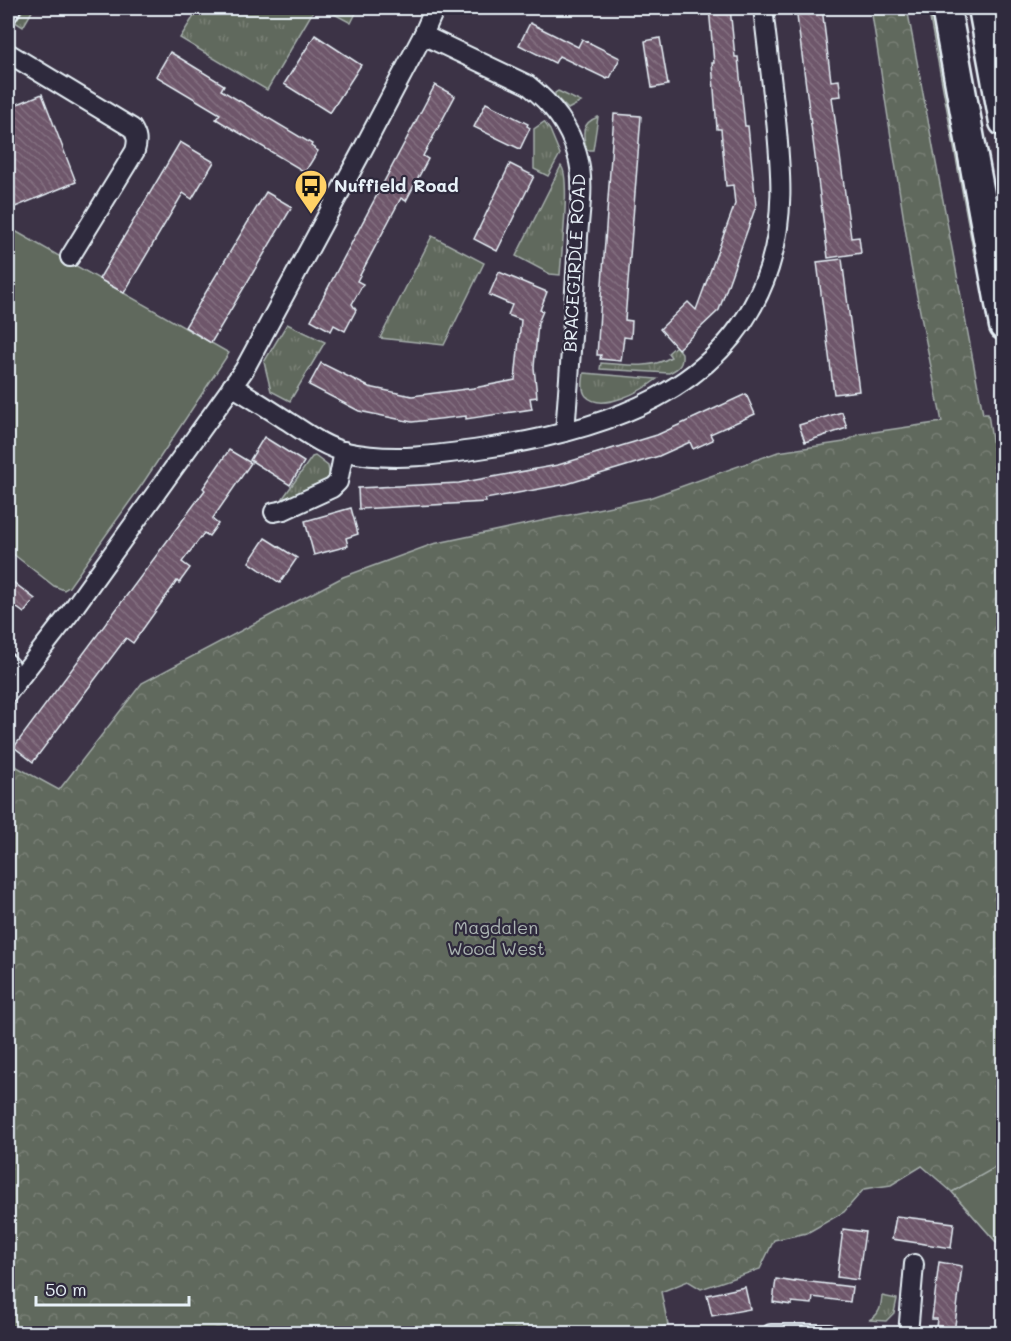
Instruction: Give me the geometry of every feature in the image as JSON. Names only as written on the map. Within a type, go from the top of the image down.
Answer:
[{"type":"highway","points":[[946,8],[1004,326]]},
{"type":"highway","points":[[983,8],[1004,122]]},
{"type":"street","points":[[8,14],[11,8]]},
{"type":"street","points":[[8,693],[70,613],[244,370],[423,35],[435,8]]},
{"type":"street","points":[[232,386],[316,439],[344,451],[377,455],[429,455],[508,445],[565,432],[633,410],[677,387],[712,359],[726,343],[758,294],[775,248],[782,190],[763,8]]},
{"type":"street","name":"BRACEGIRDLE ROAD","points":[[423,35],[528,85],[542,96],[560,116],[573,143],[579,164],[580,190],[565,432]]},
{"type":"street","points":[[8,53],[132,128],[136,134],[138,141],[135,150],[70,257]]},
{"type":"street","points":[[274,512],[284,510],[332,488],[338,482],[344,451]]},
{"type":"street","points":[[908,1334],[914,1264]]},
{"type":"street","points":[[771,1334],[829,1334]]},
{"type":"green space","points":[[24,8],[34,8],[23,27],[15,22]]},
{"type":"green space","points":[[199,8],[315,8],[267,90],[180,38]]},
{"type":"green space","points":[[323,8],[352,8],[357,11],[351,23]]},
{"type":"green space","name":"Magdalen Wood West","points":[[871,8],[907,8],[983,414],[988,414],[1003,512],[1003,1261],[998,1244],[952,1192],[922,1166],[891,1185],[864,1189],[844,1212],[807,1233],[774,1240],[760,1269],[701,1289],[688,1281],[661,1292],[668,1325],[644,1333],[8,1333],[8,762],[59,790],[142,683],[343,577],[433,544],[649,498],[778,452],[844,442],[860,434],[942,422],[911,266]]},
{"type":"green space","points":[[928,8],[935,8],[976,255],[974,255]]},
{"type":"green space","points":[[558,91],[581,102],[568,109],[555,96]]},
{"type":"green space","points":[[598,117],[593,150],[587,150],[584,130],[588,122]]},
{"type":"green space","points":[[544,122],[560,154],[548,176],[534,169],[534,129]]},
{"type":"green space","points":[[561,166],[564,173],[565,200],[560,275],[550,274],[516,256]]},
{"type":"green space","points":[[8,227],[229,353],[143,483],[69,587],[64,590],[54,586],[8,550]]},
{"type":"green space","points":[[432,236],[484,263],[444,345],[380,338]]},
{"type":"green space","points":[[287,324],[325,342],[290,401],[271,391],[264,362]]},
{"type":"green space","points":[[676,346],[682,353],[682,360],[678,367],[669,373],[600,369],[601,363],[654,364],[671,357],[668,353]]},
{"type":"green space","points":[[584,373],[657,379],[633,394],[602,402],[593,401],[584,394]]},
{"type":"green space","points":[[315,456],[328,466],[330,478],[328,481],[297,496],[283,498],[312,457]]},
{"type":"green space","points":[[1003,1163],[1003,1327],[998,1244],[952,1192]]},
{"type":"green space","points":[[882,1296],[897,1299],[894,1313],[886,1321],[869,1320],[878,1313]]},
{"type":"building","points":[[709,8],[730,8],[745,126],[748,126],[756,206],[719,310],[678,349],[660,329],[688,302],[696,310],[735,204],[733,185],[726,186],[721,129],[717,129]]},
{"type":"building","points":[[796,8],[822,8],[831,81],[839,80],[841,96],[832,97],[851,238],[859,237],[861,253],[828,258]]},
{"type":"building","points":[[530,23],[578,47],[582,39],[620,58],[610,78],[607,79],[559,56],[555,63],[519,45]]},
{"type":"building","points":[[315,35],[361,65],[330,113],[284,84]]},
{"type":"building","points":[[660,38],[668,85],[652,88],[645,41]]},
{"type":"building","points":[[170,52],[224,85],[221,90],[312,144],[311,146],[318,151],[305,172],[216,119],[220,114],[156,76]]},
{"type":"building","points":[[435,85],[455,96],[423,156],[428,159],[406,201],[401,198],[357,281],[363,284],[352,304],[356,310],[345,331],[334,325],[331,331],[311,320]]},
{"type":"building","points":[[42,94],[76,182],[8,210],[8,108]]},
{"type":"building","points":[[486,103],[528,124],[530,128],[520,149],[474,127]]},
{"type":"building","points":[[614,114],[641,116],[625,320],[632,321],[631,338],[624,337],[621,361],[600,359],[601,355],[597,355]]},
{"type":"building","points":[[180,142],[214,162],[192,199],[183,193],[124,293],[99,279]]},
{"type":"building","points":[[510,164],[534,176],[497,251],[474,239]]},
{"type":"building","points":[[266,192],[292,207],[211,343],[185,327]]},
{"type":"building","points":[[842,259],[859,391],[834,394],[817,262]]},
{"type":"building","points":[[499,272],[547,292],[538,323],[534,367],[537,397],[530,398],[532,409],[466,419],[466,416],[412,422],[359,411],[309,385],[321,363],[369,387],[412,396],[515,380],[521,320],[508,315],[512,305],[489,295]]},
{"type":"building","points":[[746,394],[755,414],[710,434],[713,440],[693,449],[690,442],[659,456],[567,484],[485,499],[486,502],[359,509],[358,488],[459,483],[558,465],[657,435]]},
{"type":"building","points":[[842,412],[847,428],[805,442],[799,425]]},
{"type":"building","points":[[264,437],[304,462],[290,485],[250,460]]},
{"type":"building","points":[[229,450],[251,463],[213,518],[218,524],[209,536],[204,533],[182,562],[190,568],[179,583],[177,581],[133,643],[126,638],[33,762],[14,747],[205,490],[203,488]]},
{"type":"building","points":[[351,508],[358,534],[346,538],[348,546],[314,555],[305,521]]},
{"type":"building","points":[[265,538],[297,558],[280,583],[249,562]]},
{"type":"building","points":[[8,578],[35,599],[24,613],[8,601]]},
{"type":"building","points":[[896,1216],[954,1223],[951,1248],[892,1239]]},
{"type":"building","points":[[843,1229],[865,1232],[858,1280],[837,1277]]},
{"type":"building","points":[[939,1262],[962,1266],[954,1334],[935,1334],[937,1319],[932,1319]]},
{"type":"building","points":[[776,1279],[852,1287],[850,1302],[813,1297],[812,1304],[792,1302],[792,1305],[773,1302]]},
{"type":"building","points":[[745,1287],[750,1309],[712,1316],[707,1295]]},
{"type":"place","name":"Nuffield Road","points":[[311,215]]}]
